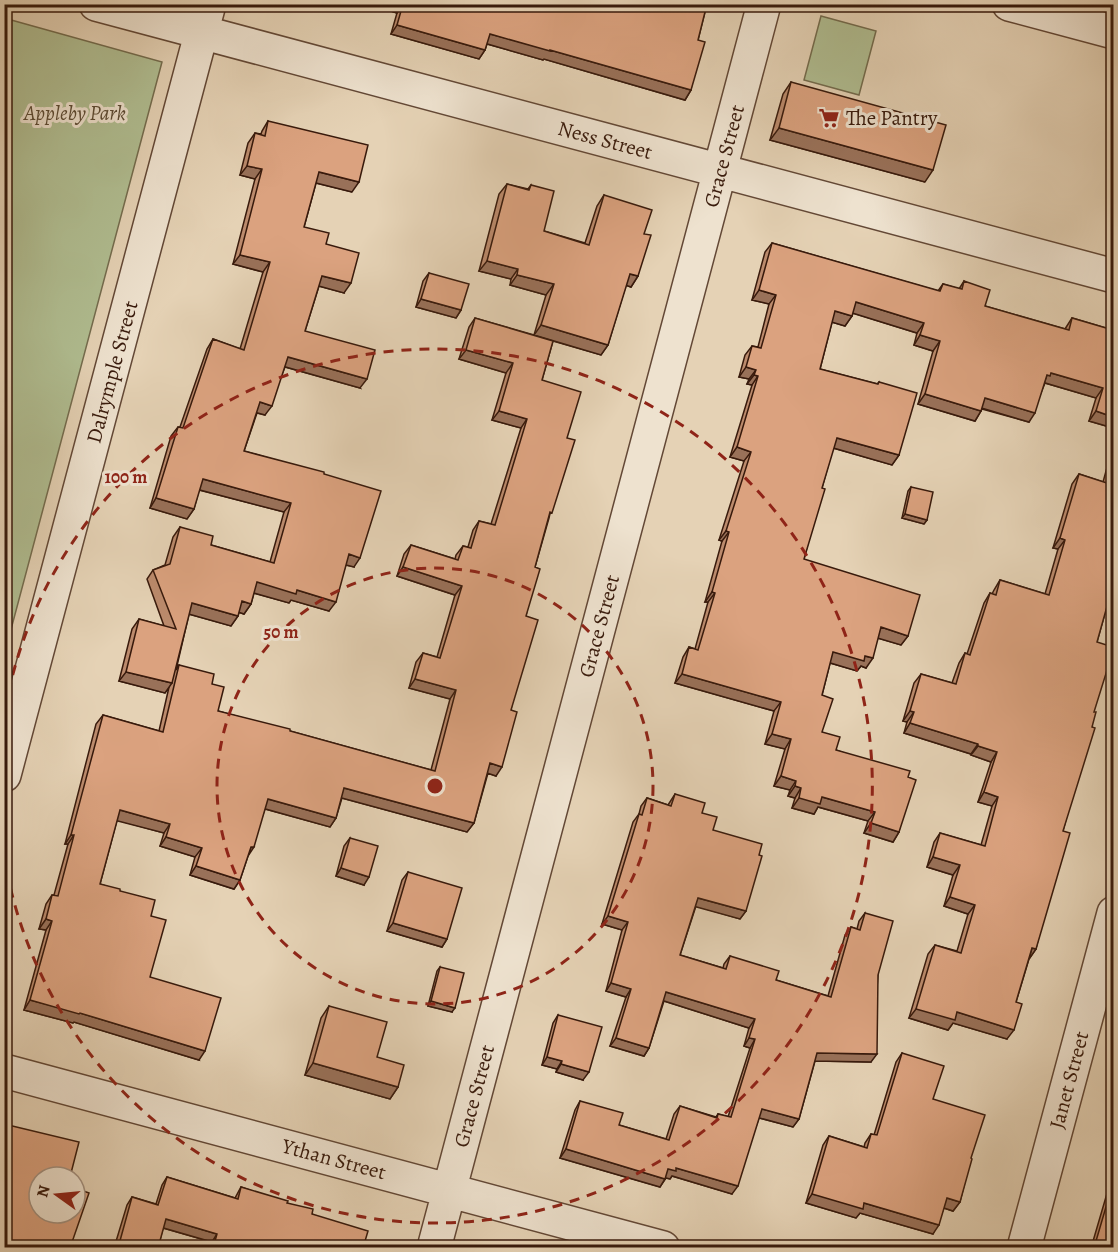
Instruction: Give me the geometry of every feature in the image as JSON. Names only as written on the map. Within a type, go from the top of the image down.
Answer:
[{"type":"street","name":"Ness Street","points":[[96,4],[206,18],[721,171],[1113,276]]},
{"type":"street","name":"Grace Street","points":[[434,1248],[764,4]]},
{"type":"street","points":[[1009,4],[1113,32]]},
{"type":"street","name":"Dalrymple Street","points":[[4,775],[206,18]]},
{"type":"street","name":"Janet Street","points":[[1024,1248],[1113,913]]},
{"type":"street","name":"Ythan Street","points":[[4,1071],[663,1248]]},
{"type":"green space","points":[[821,16],[876,31],[859,95],[804,80]]},
{"type":"green space","name":"Appleby Park","points":[[4,18],[162,62],[5,652],[4,652]]},
{"type":"building","points":[[403,4],[707,4],[698,40],[705,42],[691,90],[490,34],[485,50],[397,25]]},
{"type":"building","points":[[791,82],[946,125],[933,170],[779,128]]},
{"type":"building","points":[[268,121],[368,145],[359,182],[319,172],[304,227],[329,233],[326,244],[359,253],[351,283],[322,276],[305,331],[375,350],[367,379],[288,357],[272,406],[260,402],[244,451],[324,472],[324,474],[381,491],[360,558],[349,554],[336,602],[297,590],[296,594],[257,582],[251,604],[242,601],[238,616],[192,603],[172,683],[126,672],[139,619],[176,629],[153,570],[170,564],[180,527],[213,536],[211,545],[274,563],[291,503],[203,479],[194,509],[156,498],[178,427],[183,428],[213,339],[244,350],[270,262],[240,255],[262,169],[247,166],[255,133],[265,136]]},
{"type":"building","points":[[507,184],[529,190],[531,185],[554,191],[544,231],[589,245],[604,195],[652,210],[644,234],[651,235],[638,276],[630,274],[608,345],[541,325],[554,284],[517,275],[518,269],[487,261]]},
{"type":"building","points":[[772,243],[940,291],[943,284],[962,289],[964,281],[990,290],[985,306],[1069,330],[1072,318],[1113,330],[1113,417],[1096,411],[1103,388],[1051,373],[1050,376],[1047,375],[1035,413],[985,398],[981,411],[925,394],[940,341],[920,335],[924,323],[856,302],[852,316],[835,311],[820,369],[917,393],[899,455],[837,438],[822,488],[825,489],[804,559],[920,595],[908,636],[881,627],[873,658],[865,656],[864,661],[833,652],[822,695],[833,699],[822,732],[840,737],[836,750],[910,771],[908,777],[916,780],[899,832],[871,823],[875,812],[822,797],[820,804],[799,798],[801,788],[795,786],[796,781],[781,776],[791,739],[772,734],[781,702],[682,674],[689,647],[698,650],[715,593],[712,592],[729,532],[726,531],[751,452],[737,447],[758,376],[754,375],[756,370],[746,367],[752,346],[761,348],[776,295],[759,290]]},
{"type":"building","points":[[429,273],[469,284],[461,310],[421,299]]},
{"type":"building","points":[[475,318],[553,341],[542,380],[581,392],[567,438],[575,440],[552,513],[550,512],[535,567],[540,569],[526,616],[538,620],[511,710],[517,712],[502,767],[490,763],[474,823],[344,788],[336,818],[268,799],[254,847],[251,847],[240,880],[196,866],[202,848],[166,837],[170,824],[120,810],[100,884],[155,900],[151,916],[166,920],[150,977],[221,998],[205,1051],[30,1000],[52,921],[46,919],[52,895],[58,896],[74,835],[71,835],[103,715],[163,732],[179,665],[214,674],[212,684],[224,687],[218,711],[290,729],[290,731],[435,771],[456,690],[415,679],[423,653],[440,658],[462,586],[403,567],[411,545],[458,560],[463,546],[471,548],[479,521],[495,525],[527,419],[499,411],[513,363],[466,350]]},
{"type":"building","points":[[1113,459],[1113,585],[1097,642],[1113,647],[1113,651],[1094,712],[1096,712],[1092,727],[1095,728],[1063,831],[1070,833],[1036,949],[1032,948],[1016,1002],[1022,1004],[1014,1030],[957,1012],[955,1020],[916,1009],[935,945],[961,953],[975,905],[950,897],[960,865],[933,857],[940,833],[985,846],[998,797],[984,792],[997,752],[910,723],[914,712],[910,711],[921,674],[956,684],[965,653],[970,655],[990,593],[996,595],[1000,580],[1049,595],[1065,540],[1060,538],[1079,474],[1107,483]]},
{"type":"building","points":[[911,487],[933,492],[927,520],[905,514]]},
{"type":"building","points":[[675,794],[705,803],[702,813],[717,817],[713,830],[762,844],[759,855],[762,856],[746,911],[698,898],[680,955],[726,969],[730,956],[779,971],[776,980],[831,997],[851,927],[860,930],[865,913],[893,921],[878,975],[877,1054],[817,1053],[799,1119],[762,1109],[738,1186],[676,1168],[676,1171],[668,1169],[665,1179],[566,1149],[580,1101],[623,1113],[619,1125],[669,1140],[680,1106],[717,1118],[718,1114],[731,1117],[755,1039],[749,1038],[755,1019],[666,992],[649,1048],[616,1038],[631,989],[611,983],[628,922],[608,916],[639,814],[642,815],[647,798],[671,806]]},
{"type":"building","points":[[350,838],[378,846],[369,877],[341,868]]},
{"type":"building","points":[[408,872],[462,888],[447,939],[393,923]]},
{"type":"building","points":[[440,967],[464,973],[455,1008],[431,1001]]},
{"type":"building","points":[[329,1006],[387,1022],[377,1057],[404,1065],[398,1087],[313,1063]]},
{"type":"building","points":[[558,1015],[602,1027],[589,1072],[561,1064],[562,1061],[547,1057]]},
{"type":"building","points":[[902,1053],[944,1066],[933,1099],[985,1115],[960,1202],[947,1198],[939,1225],[864,1203],[863,1209],[812,1194],[829,1136],[867,1148],[871,1134],[877,1135]]},
{"type":"building","points":[[4,1124],[79,1142],[73,1165],[27,1165],[27,1225],[78,1225],[70,1248],[4,1248]]},
{"type":"building","points":[[167,1177],[238,1199],[241,1187],[288,1201],[287,1203],[313,1209],[312,1214],[368,1231],[363,1248],[213,1248],[217,1234],[166,1219],[158,1248],[118,1248],[132,1197],[158,1205]]},
{"type":"building","points":[[1113,1183],[1113,1248],[1096,1248],[1098,1242],[1096,1241]]},
{"type":"place","name":"The Pantry","points":[[829,118]]}]
